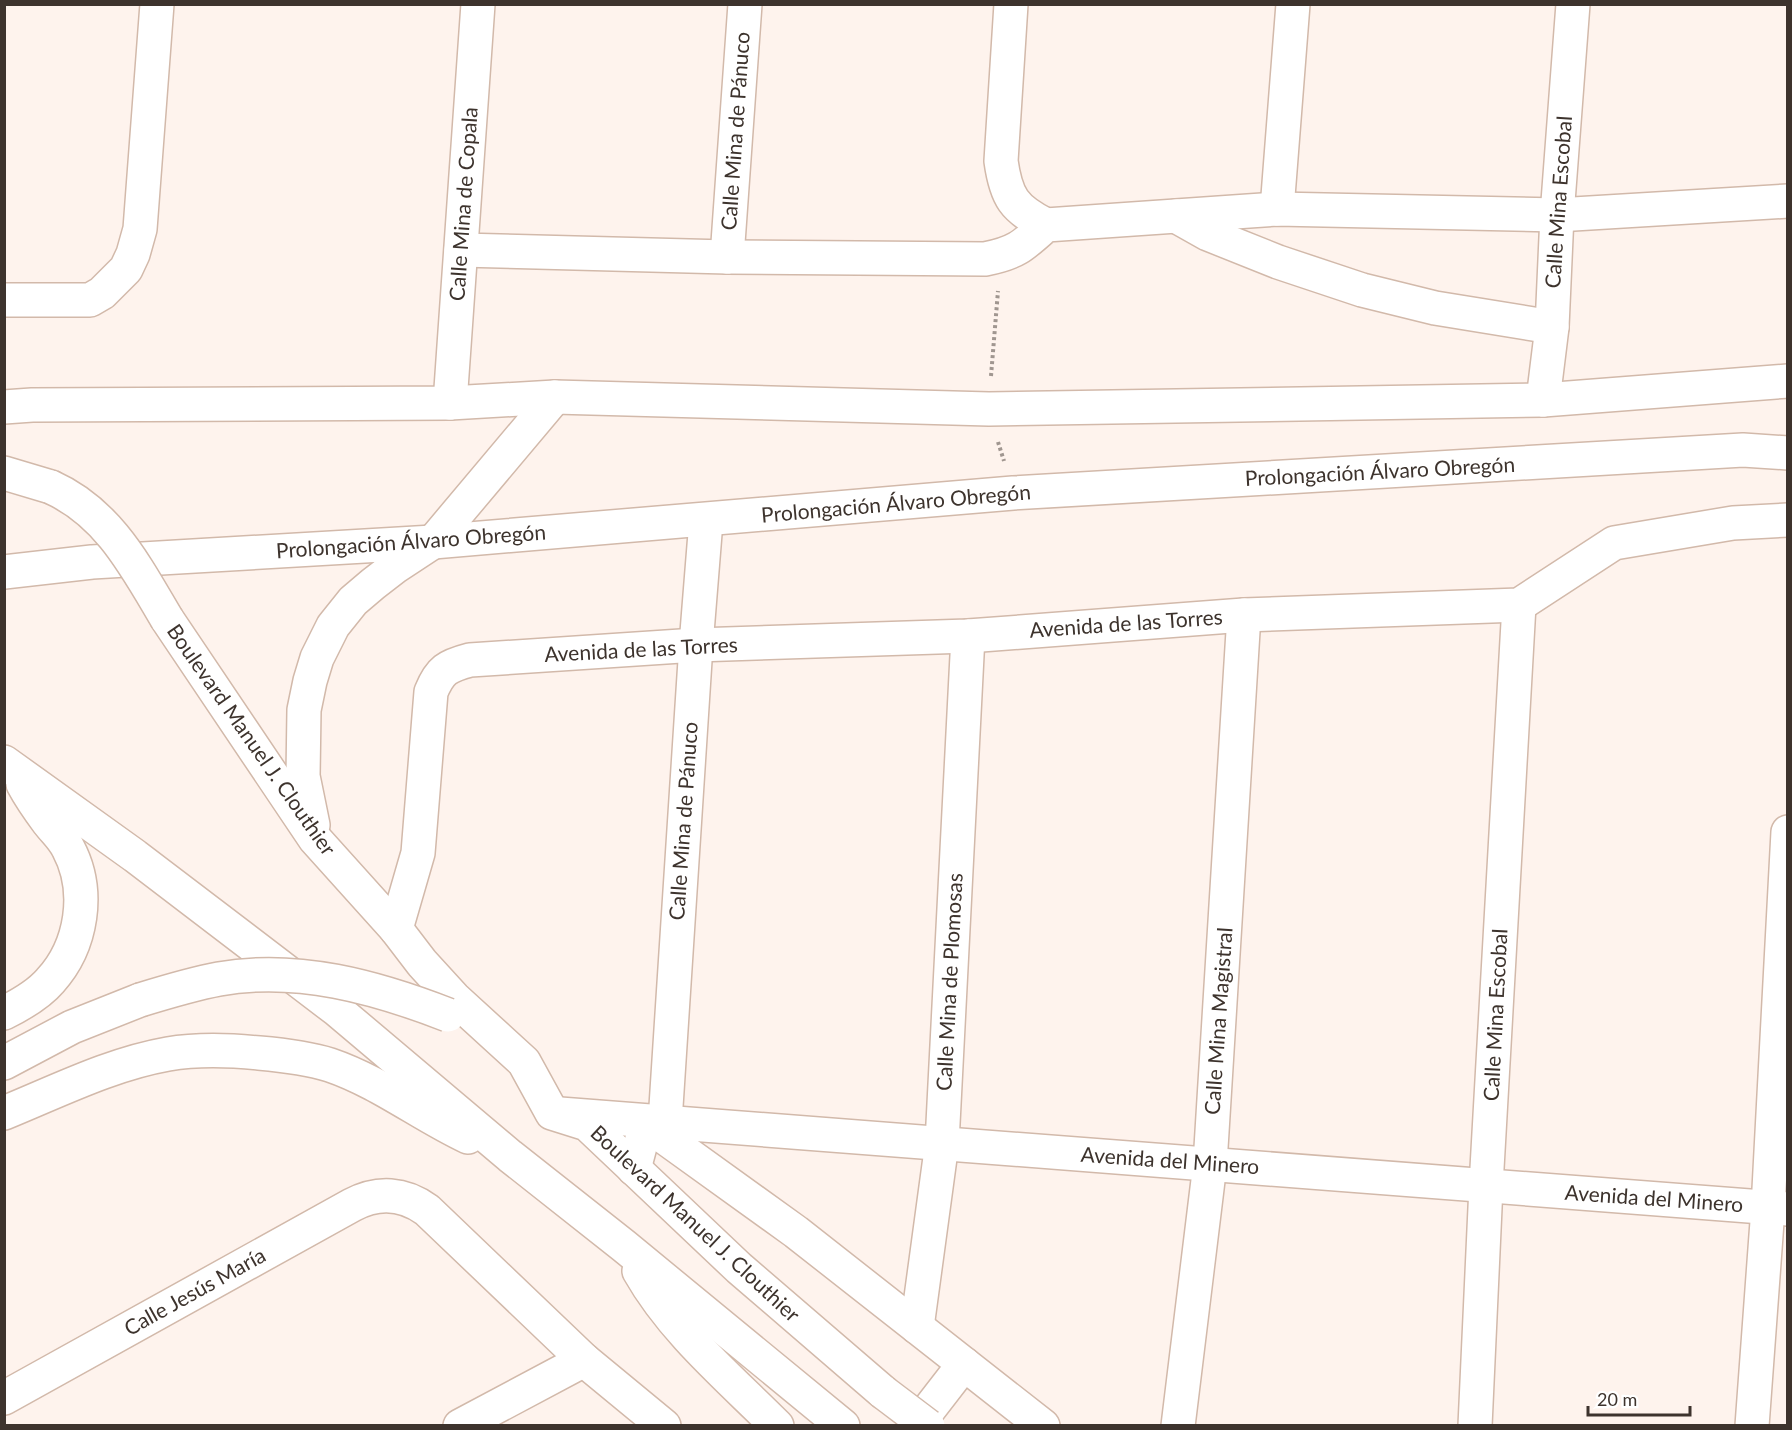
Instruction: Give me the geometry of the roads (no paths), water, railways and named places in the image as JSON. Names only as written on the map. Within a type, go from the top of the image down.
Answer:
[{"type":"street","points":[[4,300],[90,300],[102,293],[126,269],[140,229],[157,4]]},
{"type":"street","name":"Calle Mina de Copala","points":[[450,403],[478,4]]},
{"type":"street","name":"Calle Mina de Pánuco","points":[[727,257],[745,4]]},
{"type":"street","points":[[1011,4],[1001,161],[1003,176],[1014,203],[1026,215],[1046,225],[1277,209],[1557,215],[1788,201]]},
{"type":"street","points":[[1277,209],[1293,4]]},
{"type":"street","name":"Calle Mina Escobal","points":[[1543,400],[1552,327],[1557,215],[1573,4]]},
{"type":"street","points":[[1176,216],[1218,238],[1278,262],[1362,290],[1435,308],[1552,327]]},
{"type":"street","points":[[461,250],[727,257],[985,259],[1008,255],[1046,225]]},
{"type":"street","points":[[4,408],[32,405],[450,403],[555,397],[989,409],[1543,400],[1788,381]]},
{"type":"street","points":[[315,839],[303,776],[304,710],[317,658],[333,626],[353,601],[395,567],[433,542],[555,397]]},
{"type":"street","name":"Prolongación Álvaro Obregón","points":[[4,572],[92,562],[433,542],[706,521],[1013,493],[1731,451],[1788,453]]},
{"type":"street","name":"Boulevard Manuel J. Clouthier","points":[[4,473],[37,481],[69,495],[89,509],[109,529],[315,839],[454,998],[524,1062],[552,1113],[587,1124],[739,1268],[883,1392],[928,1425]]},
{"type":"street","points":[[1519,605],[1614,543],[1733,523],[1788,520]]},
{"type":"street","name":"Calle Mina de Pánuco","points":[[634,1169],[656,1123],[706,521]]},
{"type":"street","name":"Calle Mina Escobal","points":[[1475,1425],[1486,1186],[1519,605]]},
{"type":"street","name":"Avenida de las Torres","points":[[396,929],[418,853],[431,692],[438,676],[447,668],[470,660],[696,645],[968,636],[1244,615],[1519,605]]},
{"type":"street","name":"Calle Mina Magistral","points":[[1178,1425],[1210,1164],[1244,615]]},
{"type":"street","name":"Calle Mina de Plomosas","points":[[917,1327],[942,1143],[968,636]]},
{"type":"street","points":[[4,1013],[50,982],[70,953],[80,915],[81,895],[71,854],[60,834],[31,799],[10,766]]},
{"type":"street","points":[[10,766],[154,870],[337,1010],[510,1156],[843,1425]]},
{"type":"street","points":[[1752,1425],[1778,1208],[1788,832]]},
{"type":"street","points":[[4,1063],[72,1027],[140,1000],[196,983],[248,976],[303,976],[398,996],[448,1014],[506,1047]]},
{"type":"street","points":[[4,1113],[105,1071],[168,1054],[226,1050],[273,1054],[330,1065],[365,1080],[438,1123],[510,1156]]},
{"type":"street","points":[[4,1122],[50,1095]]},
{"type":"street","name":"Avenida del Minero","points":[[552,1113],[656,1123],[1778,1208]]},
{"type":"street","points":[[656,1123],[1043,1425]]},
{"type":"street","name":"Calle Jesús María","points":[[4,1398],[352,1205],[364,1199],[387,1195],[415,1201],[427,1210],[584,1360]]},
{"type":"street","points":[[624,1246],[649,1289],[673,1320],[777,1425]]},
{"type":"street","points":[[460,1425],[584,1360],[664,1425]]},
{"type":"street","points":[[916,1425],[964,1364]]}]
